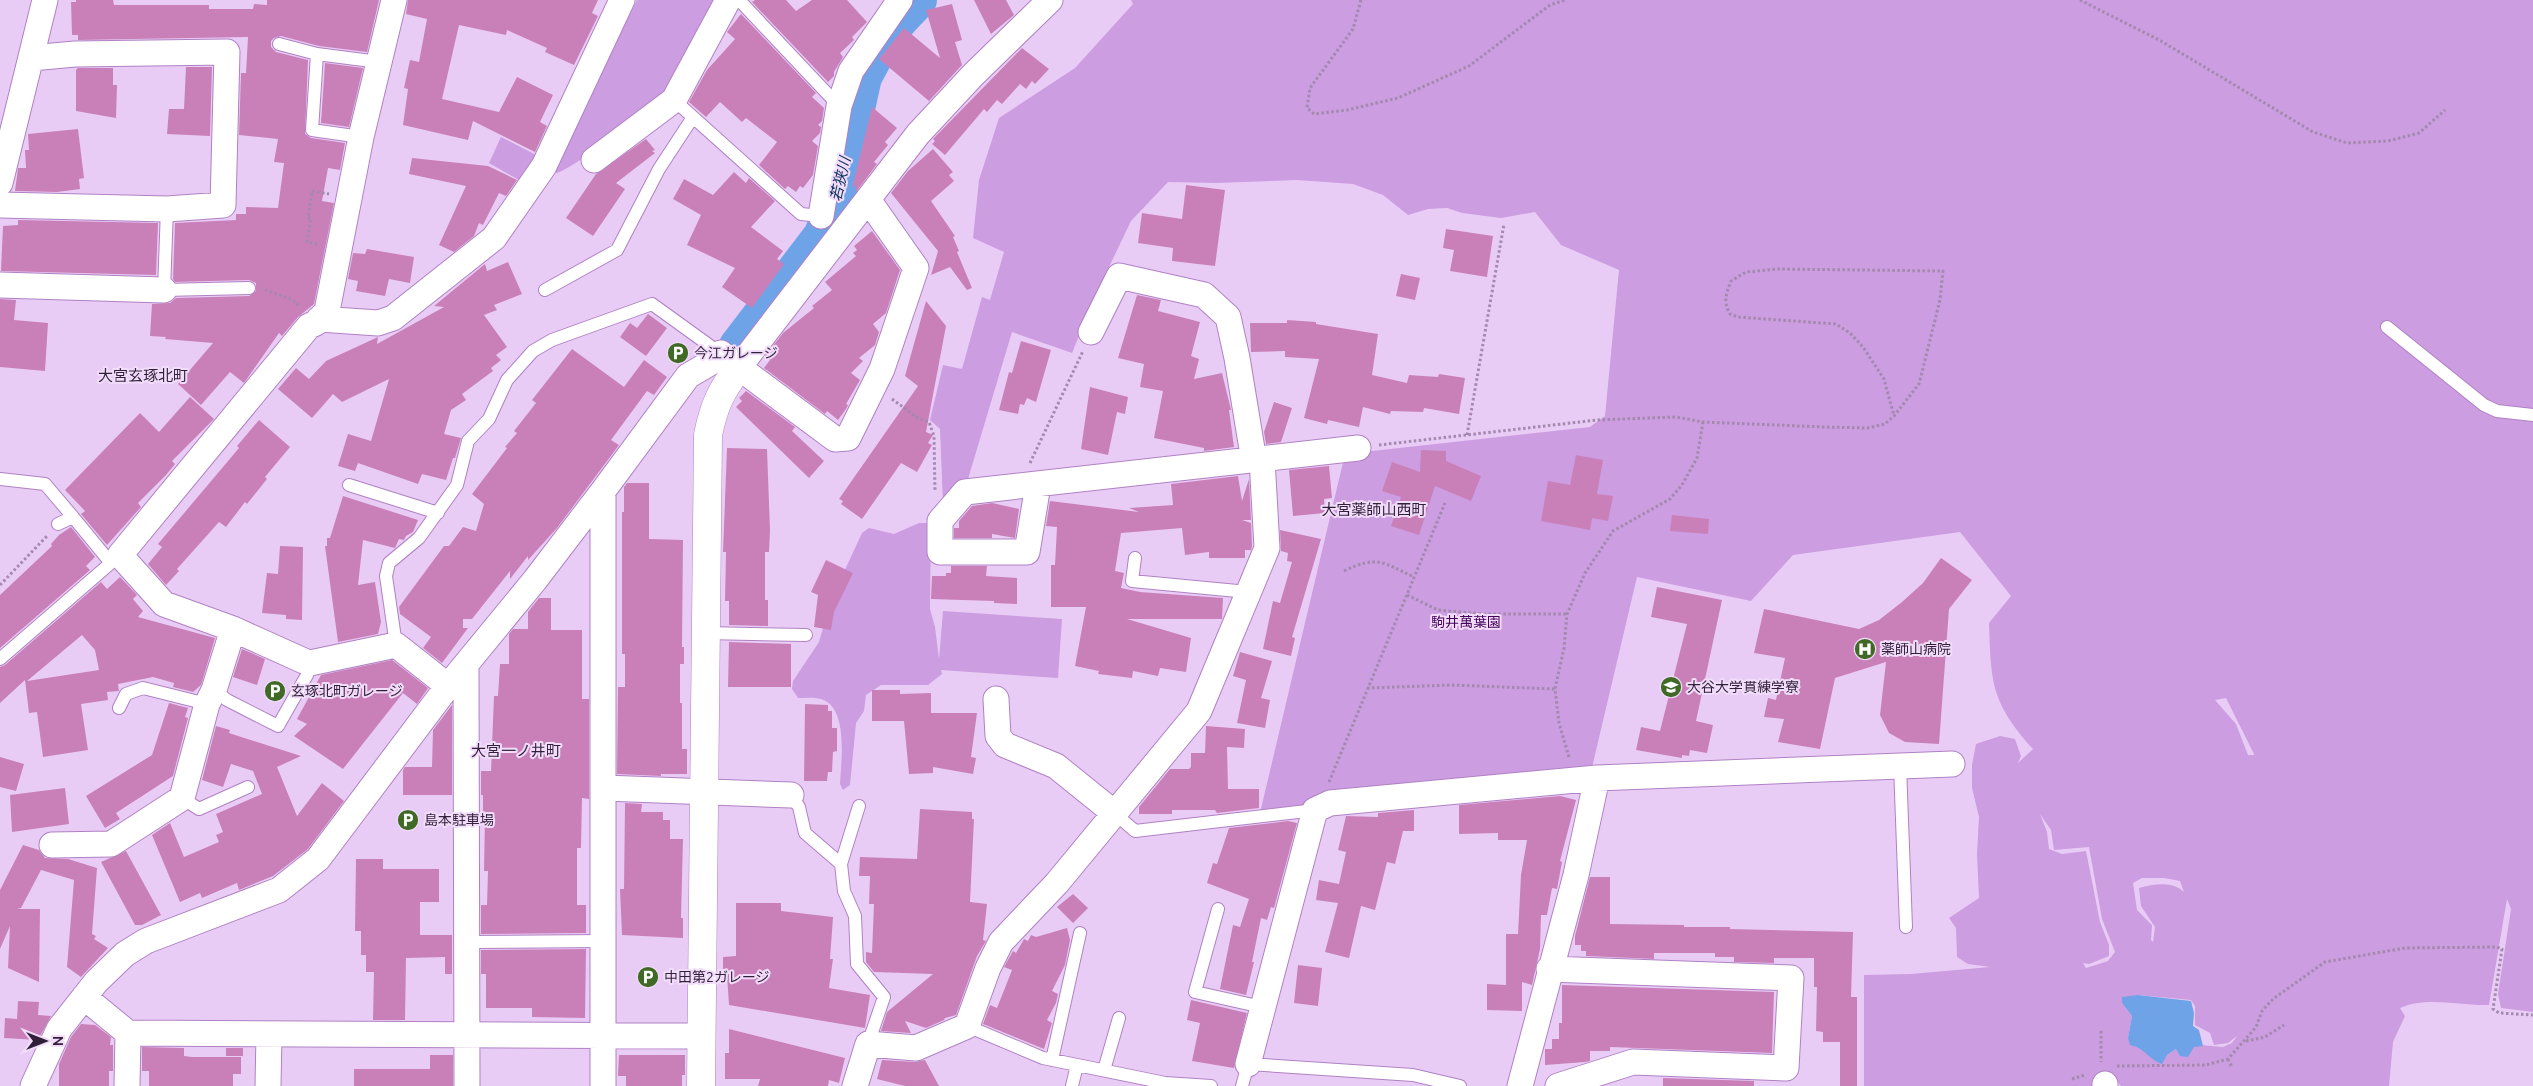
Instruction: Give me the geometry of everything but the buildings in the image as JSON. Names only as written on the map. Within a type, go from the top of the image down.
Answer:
[{"type":"street","points":[[0,183],[4,154],[45,0]]},
{"type":"street","points":[[394,0],[361,137],[327,311],[318,321],[309,326],[115,559],[164,604],[233,629],[310,663],[396,645],[448,686]]},
{"type":"street","points":[[318,321],[378,323],[393,318],[494,238],[544,166],[622,0]]},
{"type":"street","points":[[594,160],[674,100],[728,0]]},
{"type":"street","points":[[825,232],[839,106],[851,71],[900,0]]},
{"type":"street","points":[[702,1086],[705,633],[708,435],[712,413],[721,391],[729,360],[799,274],[825,232],[869,201],[918,134],[973,75],[1050,0]]},
{"type":"street","points":[[0,205],[167,209],[223,205],[227,52],[75,54],[31,58]]},
{"type":"street","points":[[33,1086],[59,1029],[96,982],[125,954],[146,941],[279,890],[318,859],[448,686],[603,491],[688,376],[710,364],[729,360],[835,439],[848,438],[882,369],[916,268],[869,201]]},
{"type":"street","points":[[855,1086],[868,1044],[916,1048],[967,1026],[988,968],[1001,942],[1057,883],[1113,812],[1199,711],[1267,548],[1258,460],[1228,317],[1204,295],[1119,276],[1088,339]]},
{"type":"street","points":[[0,284],[164,290]]},
{"type":"street","points":[[1028,486],[1358,448]]},
{"type":"street","points":[[603,491],[603,1086]]},
{"type":"street","points":[[52,845],[111,844],[182,798],[233,629]]},
{"type":"street","points":[[466,665],[467,1086]]},
{"type":"street","points":[[996,699],[998,736],[1004,745],[1056,766],[1113,812]]},
{"type":"street","points":[[1245,1075],[1316,810],[1330,803],[1586,778],[1952,764]]},
{"type":"street","points":[[1520,1086],[1549,969],[1576,875],[1586,778]]},
{"type":"street","points":[[604,788],[791,794]]},
{"type":"street","points":[[1549,969],[1791,978],[1786,1068],[1633,1062],[1558,1086]]},
{"type":"street","points":[[84,997],[128,1033],[702,1036]]},
{"type":"street","points":[[127,1086],[128,1033]]},
{"type":"street","points":[[268,1086],[269,1035]]},
{"type":"lane","points":[[738,0],[839,106]]},
{"type":"lane","points":[[279,44],[317,54],[380,62]]},
{"type":"lane","points":[[317,54],[312,130],[361,137]]},
{"type":"lane","points":[[674,100],[801,214],[825,232]]},
{"type":"lane","points":[[545,290],[617,250],[660,169],[693,117]]},
{"type":"lane","points":[[167,209],[164,290],[249,288]]},
{"type":"lane","points":[[396,645],[386,576],[389,563],[419,538],[438,513],[457,485],[468,441],[489,419],[507,380],[533,351],[552,340],[652,304],[729,360]]},
{"type":"lane","points":[[2387,328],[2484,406],[2497,411],[2533,415]]},
{"type":"lane","points":[[0,479],[45,484],[73,517],[115,559],[0,659]]},
{"type":"lane","points":[[349,485],[438,513]]},
{"type":"lane","points":[[58,524],[73,517]]},
{"type":"lane","points":[[1135,558],[1132,581],[1248,592]]},
{"type":"lane","points":[[705,633],[806,635]]},
{"type":"lane","points":[[119,708],[126,694],[143,688],[226,700],[278,726],[307,675],[310,663]]},
{"type":"lane","points":[[1900,766],[1906,927]]},
{"type":"lane","points":[[182,798],[199,809],[248,787]]},
{"type":"lane","points":[[791,794],[799,807],[805,833],[841,864]]},
{"type":"lane","points":[[859,806],[841,864],[844,891],[855,916],[857,964],[884,997],[868,1044]]},
{"type":"lane","points":[[1113,812],[1135,831],[1316,810]]},
{"type":"lane","points":[[1218,909],[1194,992],[1262,1007]]},
{"type":"lane","points":[[1052,1060],[1080,933]]},
{"type":"lane","points":[[467,942],[603,941]]},
{"type":"lane","points":[[1104,1070],[1119,1018]]},
{"type":"lane","points":[[967,1026],[1052,1060],[1166,1083],[1211,1086]]},
{"type":"lane","points":[[1072,1086],[1077,1065]]},
{"type":"lane","points":[[1245,1075],[1413,1075],[1460,1086]]},
{"type":"path","points":[[1361,0],[1353,29],[1310,88],[1306,108],[1314,114],[1347,110],[1398,98],[1469,66],[1550,5],[1565,0]]},
{"type":"path","points":[[2080,0],[2162,41],[2313,132],[2347,143],[2388,141],[2419,133],[2445,110]]},
{"type":"path","points":[[339,249],[307,242],[311,218],[308,218],[312,191],[349,197]]},
{"type":"path","points":[[1467,435],[1504,224]]},
{"type":"path","points":[[1358,448],[1597,420],[1676,417],[1703,422],[1868,428],[1885,424],[1894,416],[1919,384],[1940,300],[1943,271],[1778,269],[1746,272],[1731,281],[1725,304],[1730,314],[1762,320],[1836,324],[1850,333],[1863,347],[1884,379],[1894,416]]},
{"type":"path","points":[[249,288],[263,290],[293,300],[318,321]]},
{"type":"path","points":[[1028,486],[1088,339]]},
{"type":"path","points":[[874,386],[918,418],[928,422],[934,436],[934,481]]},
{"type":"path","points":[[1586,778],[1559,724],[1555,689],[1564,648],[1567,614],[1585,573],[1613,531],[1670,499],[1682,485],[1697,458],[1703,422]]},
{"type":"path","points":[[1316,810],[1446,503]]},
{"type":"path","points":[[0,586],[58,524]]},
{"type":"path","points":[[1344,571],[1365,561],[1384,563],[1414,577]]},
{"type":"path","points":[[1407,594],[1438,610],[1484,614],[1567,614]]},
{"type":"path","points":[[1367,688],[1451,686],[1555,689]]},
{"type":"path","points":[[2100,1031],[2105,1076],[2206,1065],[2228,1059],[2245,1042],[2256,1027],[2262,1012],[2273,999],[2325,962],[2390,949],[2429,947],[2464,949],[2497,947],[2502,949],[2493,1009],[2500,1013],[2533,1015]]},
{"type":"path","points":[[2245,1042],[2265,1037],[2284,1025]]},
{"type":"path","points":[[2228,1059],[2232,1067]]},
{"type":"green space","points":[[637,0],[719,0],[690,58],[670,91],[614,137],[577,162],[556,173],[554,169]]},
{"type":"green space","name":"駒井萬葉園","points":[[1131,0],[2533,0],[2533,1012],[2501,1008],[2498,994],[2511,909],[2507,899],[2489,1005],[2432,1002],[2410,1004],[2400,1008],[2405,1016],[2393,1042],[2389,1086],[2121,1086],[2109,1072],[2102,1086],[1864,1086],[1864,975],[1911,974],[1990,967],[1968,964],[1957,957],[1956,928],[1949,918],[1979,898],[1977,854],[1979,817],[1972,788],[1972,765],[1976,744],[2000,736],[2015,739],[2021,756],[2018,763],[2033,749],[2019,733],[2001,704],[1993,677],[1989,623],[2011,596],[1960,532],[1793,555],[1751,601],[1637,577],[1590,776],[1260,813],[1345,454],[1590,427],[1605,416],[1619,270],[1561,245],[1535,212],[1501,218],[1462,213],[1447,208],[1428,209],[1408,215],[1383,195],[1353,184],[1297,180],[1216,183],[1168,182],[1131,221],[1098,290],[1072,353],[1012,332],[968,479],[943,505],[940,429],[930,420],[943,365],[962,369],[982,297],[990,300],[1004,252],[973,238],[979,180],[999,118],[1075,68],[1133,4]],"holes":[[[2226,698],[2254,755],[2248,755],[2236,724],[2215,700]],[[2040,814],[2051,830],[2054,850],[2089,847],[2102,919],[2115,952],[2108,961],[2086,968],[2083,963],[2089,964],[2109,956],[2109,945],[2100,922],[2086,851],[2062,854],[2049,849],[2047,832]],[[2142,878],[2164,878],[2180,881],[2184,892],[2169,885],[2139,888],[2141,906],[2155,927],[2153,942],[2151,940],[2152,925],[2137,910],[2133,883]],[[2138,995],[2191,1000],[2195,1006],[2195,1025],[2210,1033],[2214,1045],[2228,1043],[2237,1036],[2232,1043],[2223,1047],[2201,1045],[2176,1049],[2167,1055],[2146,1053],[2140,1047],[2134,1046],[2128,1038],[2132,1016],[2122,1003]]]},
{"type":"green space","points":[[501,137],[538,156],[524,183],[489,163]]},
{"type":"green space","points":[[919,523],[931,523],[930,609],[935,627],[939,659],[943,611],[1062,619],[1058,678],[941,670],[942,674],[928,685],[881,685],[866,695],[864,711],[856,723],[850,785],[843,790],[840,784],[842,750],[840,724],[836,713],[830,704],[821,699],[798,698],[792,689],[793,681],[819,642],[831,600],[862,533],[869,528],[894,534]]},
{"type":"water","points":[[2138,995],[2191,1001],[2194,1013],[2193,1026],[2199,1030],[2203,1046],[2194,1047],[2188,1057],[2180,1056],[2176,1049],[2167,1055],[2162,1064],[2135,1046],[2130,1045],[2128,1038],[2132,1016],[2122,1003],[2122,997]]},
{"type":"waterway","name":"若狭川","points":[[738,346],[822,236],[834,208],[863,77],[879,47],[899,20],[918,0]]},
{"type":"place","name":"今江ガレージ","points":[[678,353]]},
{"type":"place","name":"薬師山病院","points":[[1865,649]]},
{"type":"place","name":"大谷大学貫練学寮","points":[[1671,687]]},
{"type":"place","name":"玄琢北町ガレージ","points":[[275,691]]},
{"type":"place","name":"島本駐車場","points":[[408,820]]},
{"type":"place","name":"中田第2ガレージ","points":[[648,977]]},
{"type":"district","name":"大宮玄琢北町","points":[[143,375]]},
{"type":"district","name":"大宮薬師山西町","points":[[1374,509]]},
{"type":"district","name":"大宮一ノ井町","points":[[516,750]]}]
